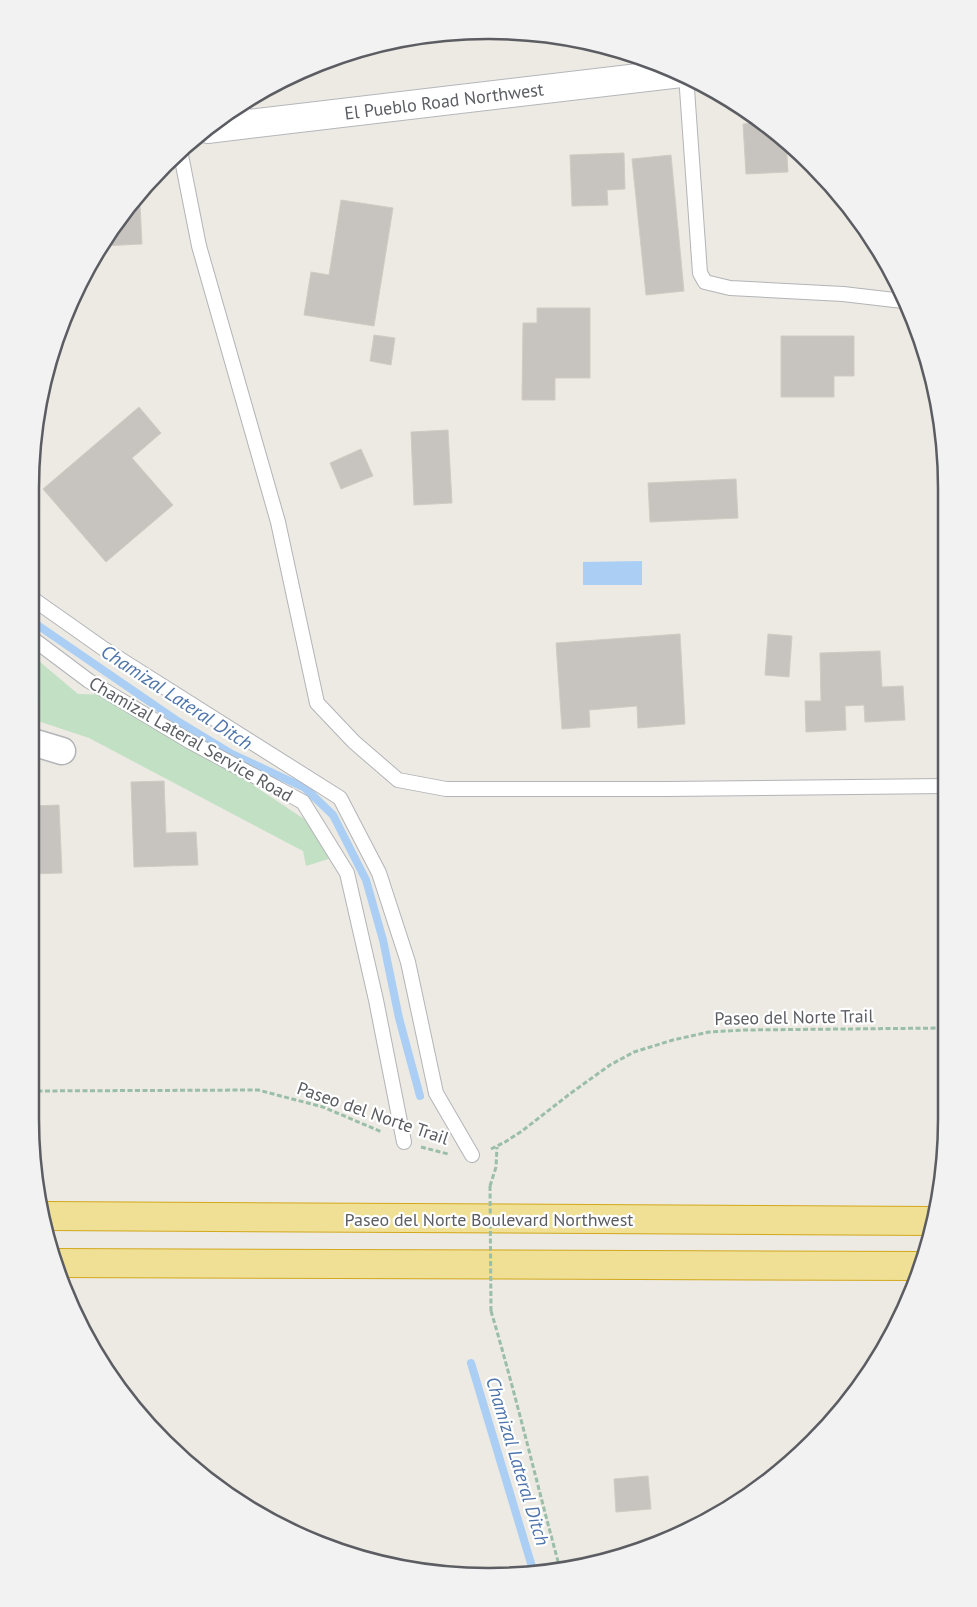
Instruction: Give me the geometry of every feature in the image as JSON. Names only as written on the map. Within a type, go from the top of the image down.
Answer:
[{"type":"highway","name":"Paseo del Norte Boulevard Northwest","points":[[49,1216],[926,1221]]},
{"type":"highway","points":[[63,1263],[913,1266]]},
{"type":"street","name":"El Pueblo Road Northwest","points":[[244,114],[666,75]]},
{"type":"street","points":[[39,744],[62,751]]},
{"type":"lane","points":[[687,85],[700,273],[704,282],[730,288],[843,294],[897,300]]},
{"type":"lane","points":[[182,159],[199,246],[278,522],[317,703],[354,742],[398,780],[446,789],[938,786]]},
{"type":"lane","name":"Chamizal Lateral Service Road","points":[[39,603],[112,654],[340,798],[379,873],[408,962],[436,1093],[472,1155]]},
{"type":"lane","name":"Chamizal Lateral Service Road","points":[[39,644],[89,681],[189,741],[303,802],[347,873],[376,1000],[404,1142]]},
{"type":"path","name":"Paseo del Norte Trail","points":[[39,1090],[258,1090],[323,1107],[404,1142],[444,1154],[472,1155],[497,1147],[522,1131],[571,1092],[610,1065],[634,1052],[673,1040],[709,1032],[744,1030],[938,1028]]},
{"type":"path","points":[[497,1147],[496,1167],[490,1186],[491,1311],[514,1390],[558,1562]]},
{"type":"green space","points":[[39,661],[78,694],[118,695],[334,839],[335,857],[306,866],[303,851],[89,738],[39,721]]},
{"type":"water","points":[[642,561],[642,585],[583,585],[583,562]]},
{"type":"building","points":[[750,123],[787,151],[788,172],[746,174],[743,124]]},
{"type":"building","points":[[624,153],[625,189],[607,190],[608,205],[572,206],[570,155]]},
{"type":"building","points":[[671,155],[684,291],[646,295],[632,159]]},
{"type":"building","points":[[341,200],[393,208],[374,326],[304,315],[311,272],[329,275]]},
{"type":"building","points":[[140,205],[142,244],[111,246],[132,215]]},
{"type":"building","points":[[537,308],[590,308],[590,378],[555,378],[555,400],[522,400],[523,323],[537,323]]},
{"type":"building","points":[[374,335],[395,338],[391,365],[370,361]]},
{"type":"building","points":[[781,336],[854,336],[854,376],[834,376],[834,397],[781,397]]},
{"type":"building","points":[[139,407],[161,433],[132,458],[173,505],[106,562],[43,489]]},
{"type":"building","points":[[448,430],[452,503],[414,505],[411,432]]},
{"type":"building","points":[[361,449],[373,476],[341,489],[330,463]]},
{"type":"building","points":[[736,479],[738,518],[650,522],[648,483]]},
{"type":"building","points":[[680,634],[685,724],[638,728],[637,706],[589,710],[590,727],[562,729],[556,643]]},
{"type":"building","points":[[768,634],[792,636],[789,677],[765,675]]},
{"type":"building","points":[[880,651],[882,687],[903,686],[905,720],[865,722],[864,705],[845,706],[846,730],[806,732],[805,701],[821,701],[820,653]]},
{"type":"building","points":[[164,781],[166,833],[196,832],[198,865],[134,867],[131,782]]},
{"type":"building","points":[[59,805],[62,873],[39,874],[39,806]]},
{"type":"building","points":[[648,1476],[651,1509],[616,1512],[614,1479]]},
{"type":"waterway","name":"Chamizal Lateral Ditch","points":[[39,626],[179,722],[230,753],[305,788],[333,815],[366,880],[383,940],[399,1018],[420,1096]]},
{"type":"waterway","name":"Chamizal Lateral Ditch","points":[[471,1363],[532,1566]]}]
